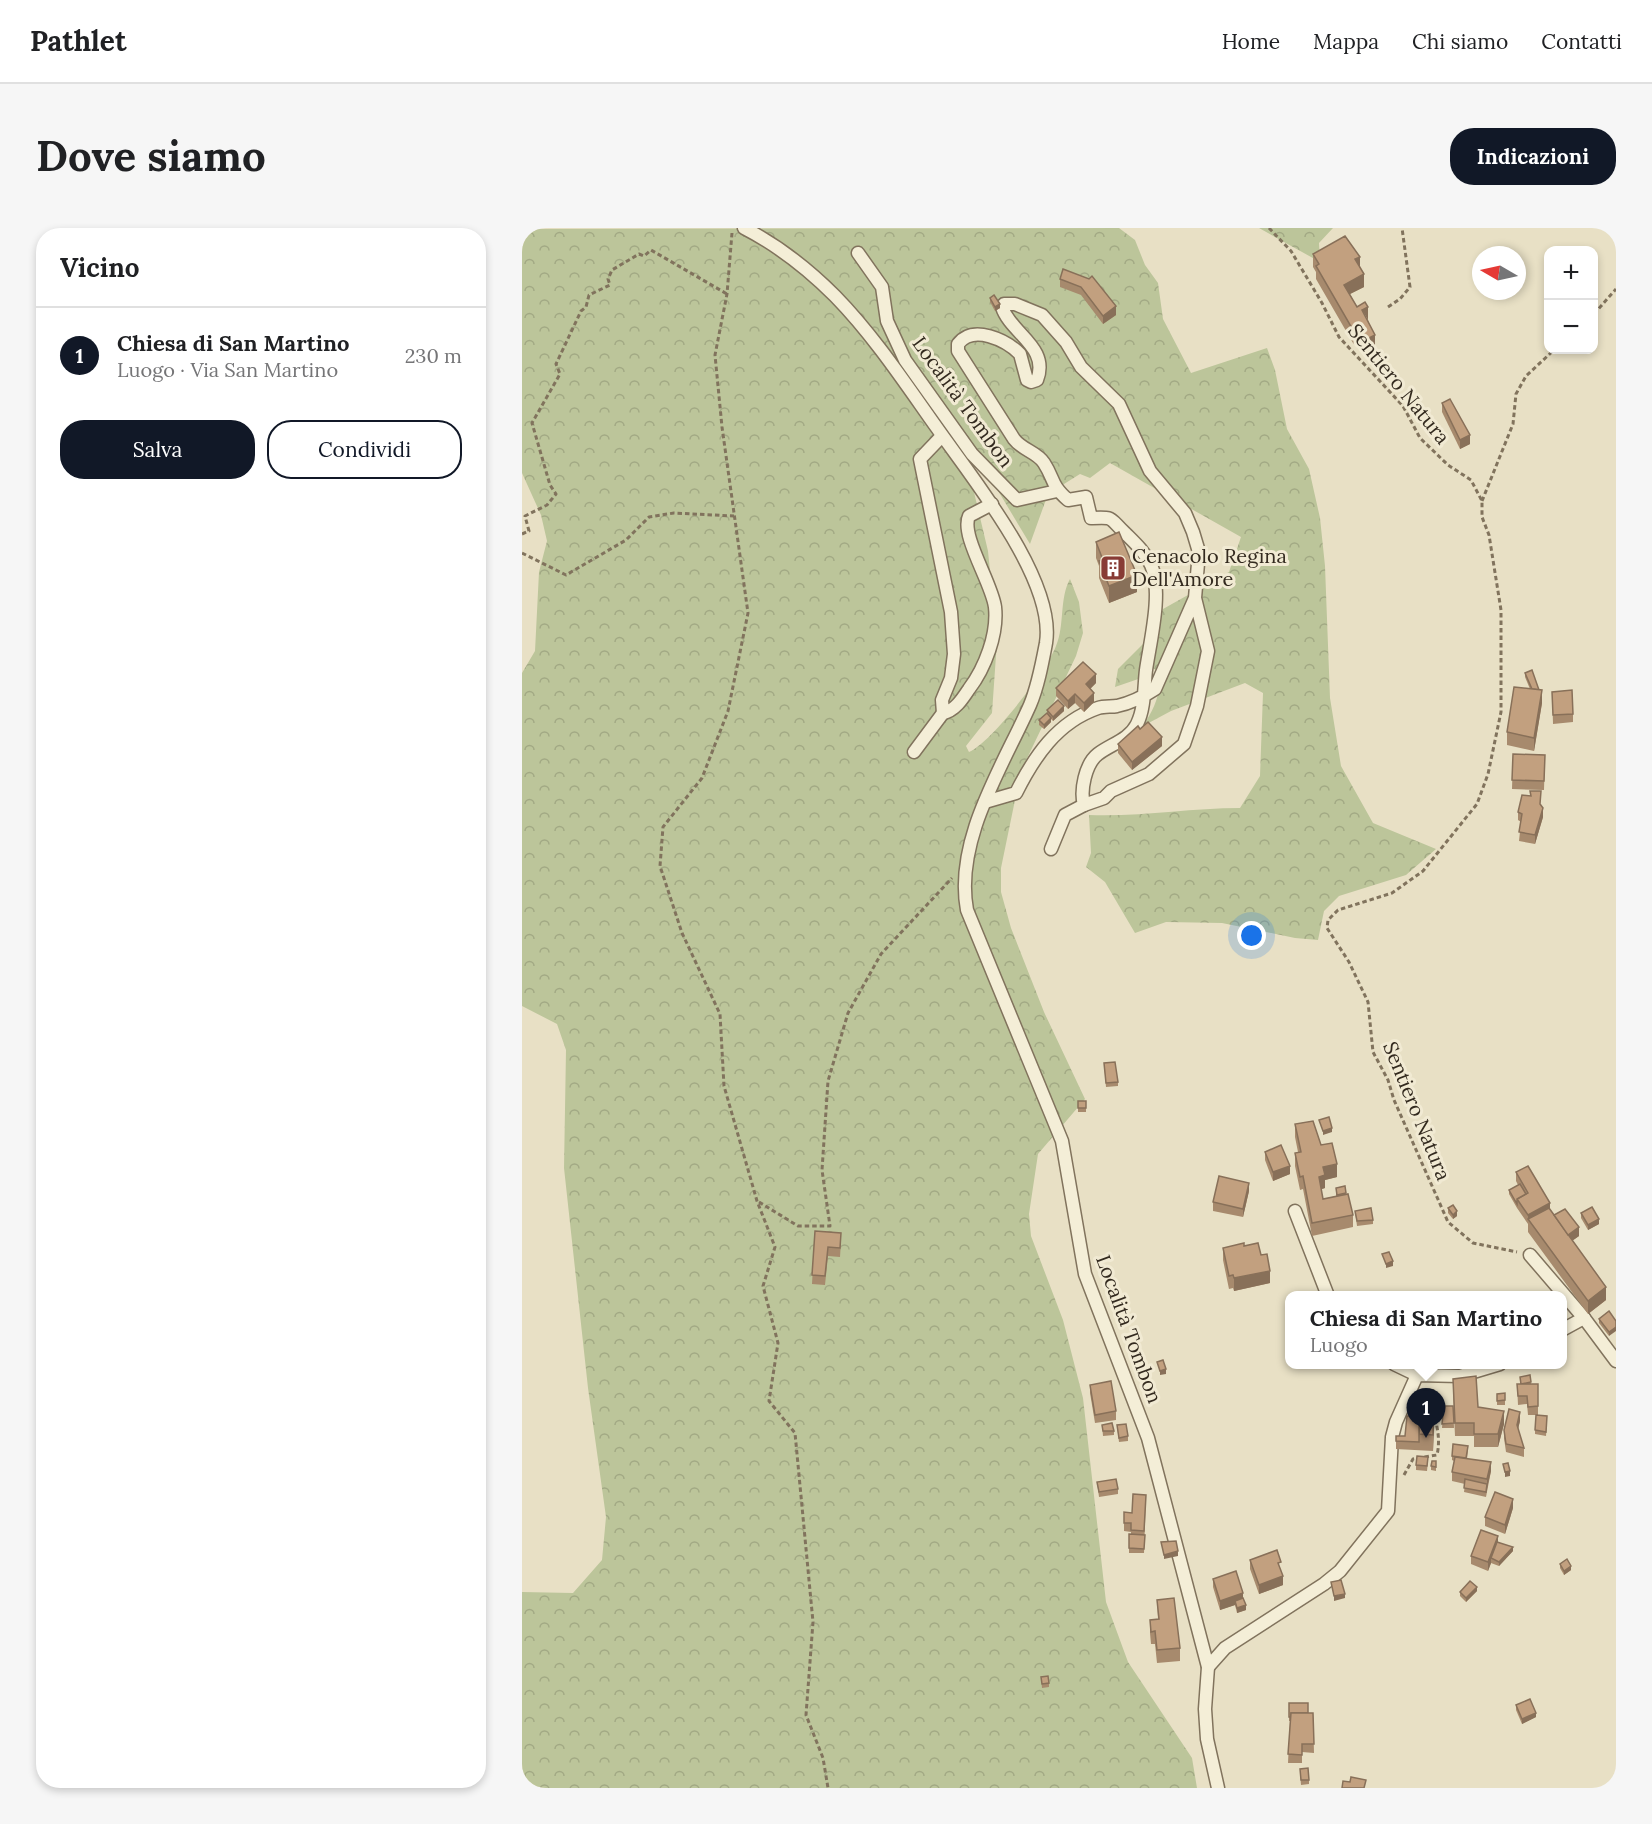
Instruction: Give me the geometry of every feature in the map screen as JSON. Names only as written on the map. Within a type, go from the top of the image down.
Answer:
[{"type":"street","name":"Località Tombon","points":[[744,228],[791,256],[835,296],[872,336],[992,504],[1037,590],[1045,616],[1046,639],[1031,702],[985,802],[967,862],[964,892],[967,910],[1062,1141],[1085,1274],[1148,1438],[1208,1667],[1205,1709],[1207,1739],[1218,1788]]},
{"type":"street","name":"Località Tombon","points":[[858,253],[882,287],[887,321],[898,350],[972,454],[1017,500],[1057,491]]},
{"type":"street","name":"Località Tombon","points":[[1051,849],[1065,816],[1149,774],[1184,744],[1197,705],[1208,651],[1195,598],[1199,552],[1185,513],[1150,471],[1119,404],[1081,368],[1066,342],[1042,315],[1024,306],[1004,304],[1002,308],[1006,317],[1034,350],[1040,371],[1037,380],[1031,382],[1027,380],[1020,354],[991,337],[977,333],[964,337],[958,344],[958,351],[1014,439],[1044,463],[1057,491],[1068,500],[1086,497],[1091,518],[1104,516],[1111,518],[1138,546],[1151,565],[1156,591],[1144,697],[1138,723],[1130,733],[1097,755],[1091,763],[1084,780],[1082,798],[1084,805]]},
{"type":"street","name":"Località Tombon","points":[[914,752],[943,713],[942,700],[951,678],[954,654],[951,612],[920,459],[942,436]]},
{"type":"street","name":"Località Tombon","points":[[943,713],[949,712],[960,703],[975,681],[993,635],[995,606],[989,583],[970,538],[966,520],[969,516],[992,504]]},
{"type":"street","name":"Località Tombon","points":[[1144,697],[1155,689],[1195,598]]},
{"type":"street","points":[[985,802],[1016,793],[1033,760],[1053,735],[1099,708],[1117,706],[1144,697]]},
{"type":"street","points":[[1296,1211],[1326,1291]]},
{"type":"street","points":[[1530,1255],[1561,1291]]},
{"type":"street","points":[[1567,1298],[1616,1361]]},
{"type":"street","points":[[1567,1328],[1584,1318]]},
{"type":"street","points":[[1404,1369],[1417,1375],[1435,1376],[1460,1376],[1485,1369]]},
{"type":"street","points":[[1208,1667],[1225,1648],[1324,1584],[1340,1571],[1388,1511],[1392,1437],[1396,1422],[1417,1375]]},
{"type":"path","points":[[732,228],[727,294],[716,355],[734,516],[748,613],[729,711],[702,778],[663,827],[660,866],[681,933],[720,1014],[724,1086],[757,1201],[775,1247],[764,1286],[778,1343],[769,1401],[795,1433],[813,1622],[806,1715],[823,1758],[828,1788]]},
{"type":"path","name":"Sentiero Natura","points":[[1269,228],[1291,251],[1339,337],[1403,406],[1420,438],[1448,465],[1471,480],[1482,501],[1482,517],[1489,535],[1501,610],[1501,712],[1488,774],[1477,804],[1423,871],[1392,893],[1338,910],[1328,920],[1327,928],[1349,962],[1368,1002],[1373,1052],[1388,1080],[1394,1100],[1448,1222],[1473,1243],[1530,1255]]},
{"type":"path","points":[[1389,307],[1400,299],[1410,286],[1402,228]]},
{"type":"path","points":[[522,534],[530,531],[525,516],[547,505],[556,494],[550,485],[532,423],[560,374],[556,364],[581,311],[586,307],[589,295],[610,285],[608,279],[612,270],[639,254],[644,256],[651,250],[727,294]]},
{"type":"path","points":[[1598,309],[1616,289]]},
{"type":"path","points":[[1482,501],[1513,424],[1516,394],[1526,376],[1550,354]]},
{"type":"path","points":[[522,553],[566,575],[626,540],[649,517],[674,513],[734,516]]},
{"type":"path","points":[[757,1201],[798,1226],[830,1226],[822,1170],[828,1081],[848,1013],[881,954],[967,862]]},
{"type":"path","points":[[1390,1492],[1405,1474],[1413,1459],[1437,1455],[1440,1443],[1438,1421],[1431,1402],[1435,1376]]},
{"type":"green space","points":[[1119,228],[1135,240],[1145,265],[1158,283],[1163,319],[1191,373],[1267,348],[1275,370],[1287,429],[1309,469],[1320,518],[1325,566],[1330,698],[1341,766],[1373,823],[1436,849],[1406,875],[1339,896],[1324,911],[1318,940],[1295,938],[1222,923],[1166,922],[1135,933],[1105,882],[1086,867],[1091,853],[1089,815],[1240,808],[1260,776],[1263,693],[1245,683],[1171,711],[1143,726],[1151,713],[1158,692],[1156,670],[1152,668],[1147,676],[1115,687],[1118,669],[1152,635],[1163,609],[1229,572],[1241,537],[1110,463],[1090,478],[1080,474],[1048,494],[1030,544],[976,454],[964,450],[988,551],[997,641],[992,713],[966,746],[969,752],[991,735],[1018,704],[1051,657],[1059,638],[1064,595],[1070,579],[1079,602],[1083,633],[1076,656],[1021,771],[1001,868],[1001,892],[1011,928],[1044,1012],[1085,1099],[1038,1154],[1029,1214],[1031,1236],[1063,1320],[1083,1398],[1106,1602],[1128,1662],[1192,1758],[1197,1788],[522,1788],[522,1592],[573,1593],[602,1560],[606,1517],[588,1388],[564,1168],[566,1050],[557,1024],[522,1006],[522,673],[535,651],[539,572],[547,541],[541,515],[522,473],[522,229]]},
{"type":"green space","points":[[1259,228],[1333,228],[1319,243],[1320,262]]},
{"type":"building","points":[[1345,236],[1360,257],[1355,259],[1364,274],[1344,285],[1357,307],[1365,302],[1368,307],[1362,310],[1375,335],[1365,340],[1353,330],[1316,266],[1319,264],[1313,254]]},
{"type":"building","points":[[1063,269],[1089,279],[1092,276],[1116,306],[1103,316],[1081,287],[1060,279]]},
{"type":"building","points":[[994,295],[1000,304],[995,307],[990,298]]},
{"type":"building","points":[[1450,399],[1470,435],[1460,440],[1442,403]]},
{"type":"building","points":[[1119,532],[1137,575],[1109,586],[1099,561],[1103,560],[1096,542]]},
{"type":"building","points":[[1083,662],[1096,674],[1086,684],[1094,693],[1084,703],[1075,694],[1068,701],[1056,688]]},
{"type":"building","points":[[1532,670],[1539,690],[1532,689],[1525,673]]},
{"type":"building","points":[[1514,687],[1542,690],[1534,738],[1507,732]]},
{"type":"building","points":[[1572,690],[1573,714],[1553,715],[1552,692]]},
{"type":"building","points":[[1058,700],[1064,706],[1053,717],[1047,710]]},
{"type":"building","points":[[1047,713],[1051,718],[1044,725],[1039,720]]},
{"type":"building","points":[[1148,722],[1162,737],[1132,762],[1118,744],[1138,726],[1140,729]]},
{"type":"building","points":[[1513,754],[1545,755],[1544,781],[1512,780]]},
{"type":"building","points":[[1530,791],[1541,791],[1540,804],[1543,808],[1535,835],[1519,832],[1522,814],[1518,812],[1522,795],[1531,796]]},
{"type":"building","points":[[1115,1062],[1118,1082],[1106,1083],[1104,1063]]},
{"type":"building","points":[[1078,1101],[1086,1101],[1086,1108],[1078,1108]]},
{"type":"building","points":[[1329,1117],[1332,1128],[1323,1131],[1319,1120]]},
{"type":"building","points":[[1313,1121],[1321,1145],[1332,1143],[1337,1164],[1323,1167],[1325,1175],[1319,1177],[1323,1199],[1348,1194],[1353,1215],[1312,1223],[1303,1176],[1300,1177],[1295,1153],[1301,1152],[1295,1124]]},
{"type":"building","points":[[1281,1145],[1290,1166],[1273,1172],[1265,1152]]},
{"type":"building","points":[[1528,1166],[1550,1203],[1528,1215],[1517,1199],[1528,1193],[1516,1172]]},
{"type":"building","points":[[1219,1176],[1249,1183],[1243,1209],[1213,1202]]},
{"type":"building","points":[[1520,1184],[1526,1194],[1517,1199],[1517,1204],[1509,1190]]},
{"type":"building","points":[[1345,1186],[1346,1193],[1337,1195],[1336,1188]]},
{"type":"building","points":[[1453,1205],[1457,1211],[1453,1215],[1448,1208]]},
{"type":"building","points":[[1592,1207],[1599,1219],[1588,1225],[1581,1213]]},
{"type":"building","points":[[1371,1208],[1373,1220],[1357,1221],[1355,1211]]},
{"type":"building","points":[[1549,1208],[1606,1287],[1588,1301],[1528,1219]]},
{"type":"building","points":[[1565,1209],[1579,1227],[1568,1235],[1554,1215]]},
{"type":"building","points":[[815,1231],[841,1233],[840,1248],[828,1247],[825,1276],[812,1275]]},
{"type":"building","points":[[1244,1243],[1244,1246],[1258,1243],[1261,1255],[1267,1254],[1270,1271],[1234,1278],[1233,1275],[1229,1276],[1223,1248]]},
{"type":"building","points":[[1389,1252],[1393,1261],[1386,1264],[1382,1254]]},
{"type":"building","points":[[1609,1311],[1616,1321],[1616,1327],[1609,1332],[1599,1319]]},
{"type":"building","points":[[1163,1360],[1166,1369],[1160,1371],[1157,1362]]},
{"type":"building","points":[[1530,1375],[1531,1382],[1521,1384],[1520,1377]]},
{"type":"building","points":[[1476,1376],[1478,1407],[1504,1411],[1498,1434],[1474,1434],[1474,1423],[1455,1423],[1453,1379]]},
{"type":"building","points":[[1111,1381],[1116,1411],[1095,1415],[1090,1385]]},
{"type":"building","points":[[1517,1384],[1538,1384],[1538,1406],[1528,1407],[1527,1396],[1518,1396]]},
{"type":"building","points":[[1505,1393],[1505,1400],[1497,1401],[1497,1394]]},
{"type":"building","points":[[1444,1406],[1453,1406],[1454,1423],[1442,1424]]},
{"type":"building","points":[[1420,1408],[1434,1409],[1433,1435],[1419,1434]]},
{"type":"building","points":[[1509,1409],[1520,1412],[1517,1425],[1524,1448],[1506,1444],[1504,1430]]},
{"type":"building","points":[[1536,1415],[1547,1416],[1546,1432],[1535,1430]]},
{"type":"building","points":[[1407,1416],[1419,1416],[1419,1442],[1396,1441],[1396,1436],[1405,1436]]},
{"type":"building","points":[[1112,1423],[1114,1431],[1103,1431],[1102,1425]]},
{"type":"building","points":[[1126,1424],[1128,1436],[1119,1438],[1117,1425]]},
{"type":"building","points":[[1453,1444],[1468,1446],[1466,1458],[1452,1456]]},
{"type":"building","points":[[1417,1456],[1428,1457],[1427,1466],[1416,1465]]},
{"type":"building","points":[[1455,1457],[1491,1462],[1487,1479],[1452,1472]]},
{"type":"building","points":[[1432,1461],[1436,1461],[1436,1467],[1431,1466]]},
{"type":"building","points":[[1508,1463],[1510,1471],[1505,1472],[1503,1464]]},
{"type":"building","points":[[1116,1479],[1118,1489],[1099,1492],[1097,1482]]},
{"type":"building","points":[[1465,1479],[1487,1484],[1486,1492],[1464,1488]]},
{"type":"building","points":[[1495,1492],[1513,1499],[1505,1525],[1485,1517]]},
{"type":"building","points":[[1133,1494],[1146,1495],[1144,1531],[1131,1530],[1131,1523],[1124,1523],[1124,1512],[1132,1513]]},
{"type":"building","points":[[1481,1530],[1498,1536],[1488,1562],[1471,1556]]},
{"type":"building","points":[[1129,1534],[1145,1535],[1144,1549],[1129,1548]]},
{"type":"building","points":[[1176,1541],[1178,1551],[1164,1555],[1161,1542]]},
{"type":"building","points":[[1497,1542],[1513,1547],[1499,1562],[1491,1558]]},
{"type":"building","points":[[1277,1550],[1281,1562],[1278,1563],[1283,1576],[1259,1585],[1250,1560]]},
{"type":"building","points":[[1567,1559],[1571,1566],[1564,1571],[1560,1564]]},
{"type":"building","points":[[1236,1571],[1243,1593],[1220,1601],[1213,1579]]},
{"type":"building","points":[[1341,1580],[1345,1594],[1334,1596],[1331,1582]]},
{"type":"building","points":[[1470,1581],[1477,1587],[1466,1598],[1460,1592]]},
{"type":"building","points":[[1174,1598],[1180,1648],[1157,1650],[1155,1631],[1151,1632],[1150,1620],[1159,1619],[1157,1600]]},
{"type":"building","points":[[1243,1598],[1246,1605],[1237,1608],[1235,1601]]},
{"type":"building","points":[[1048,1676],[1049,1683],[1042,1684],[1041,1677]]},
{"type":"building","points":[[1530,1699],[1536,1713],[1522,1719],[1516,1705]]},
{"type":"building","points":[[1289,1703],[1308,1703],[1308,1713],[1291,1713],[1289,1717]]},
{"type":"building","points":[[1291,1713],[1313,1713],[1314,1744],[1302,1744],[1302,1755],[1288,1754]]},
{"type":"building","points":[[1308,1768],[1309,1780],[1301,1780],[1300,1769]]},
{"type":"building","points":[[1351,1777],[1366,1780],[1364,1788],[1342,1788],[1343,1781],[1350,1782]]},
{"type":"place","name":"Cenacolo Regina Dell'Amore","points":[[1113,568]]},
{"type":"place","name":"Chiesa di San Martino","points":[[1426,1438]]}]
